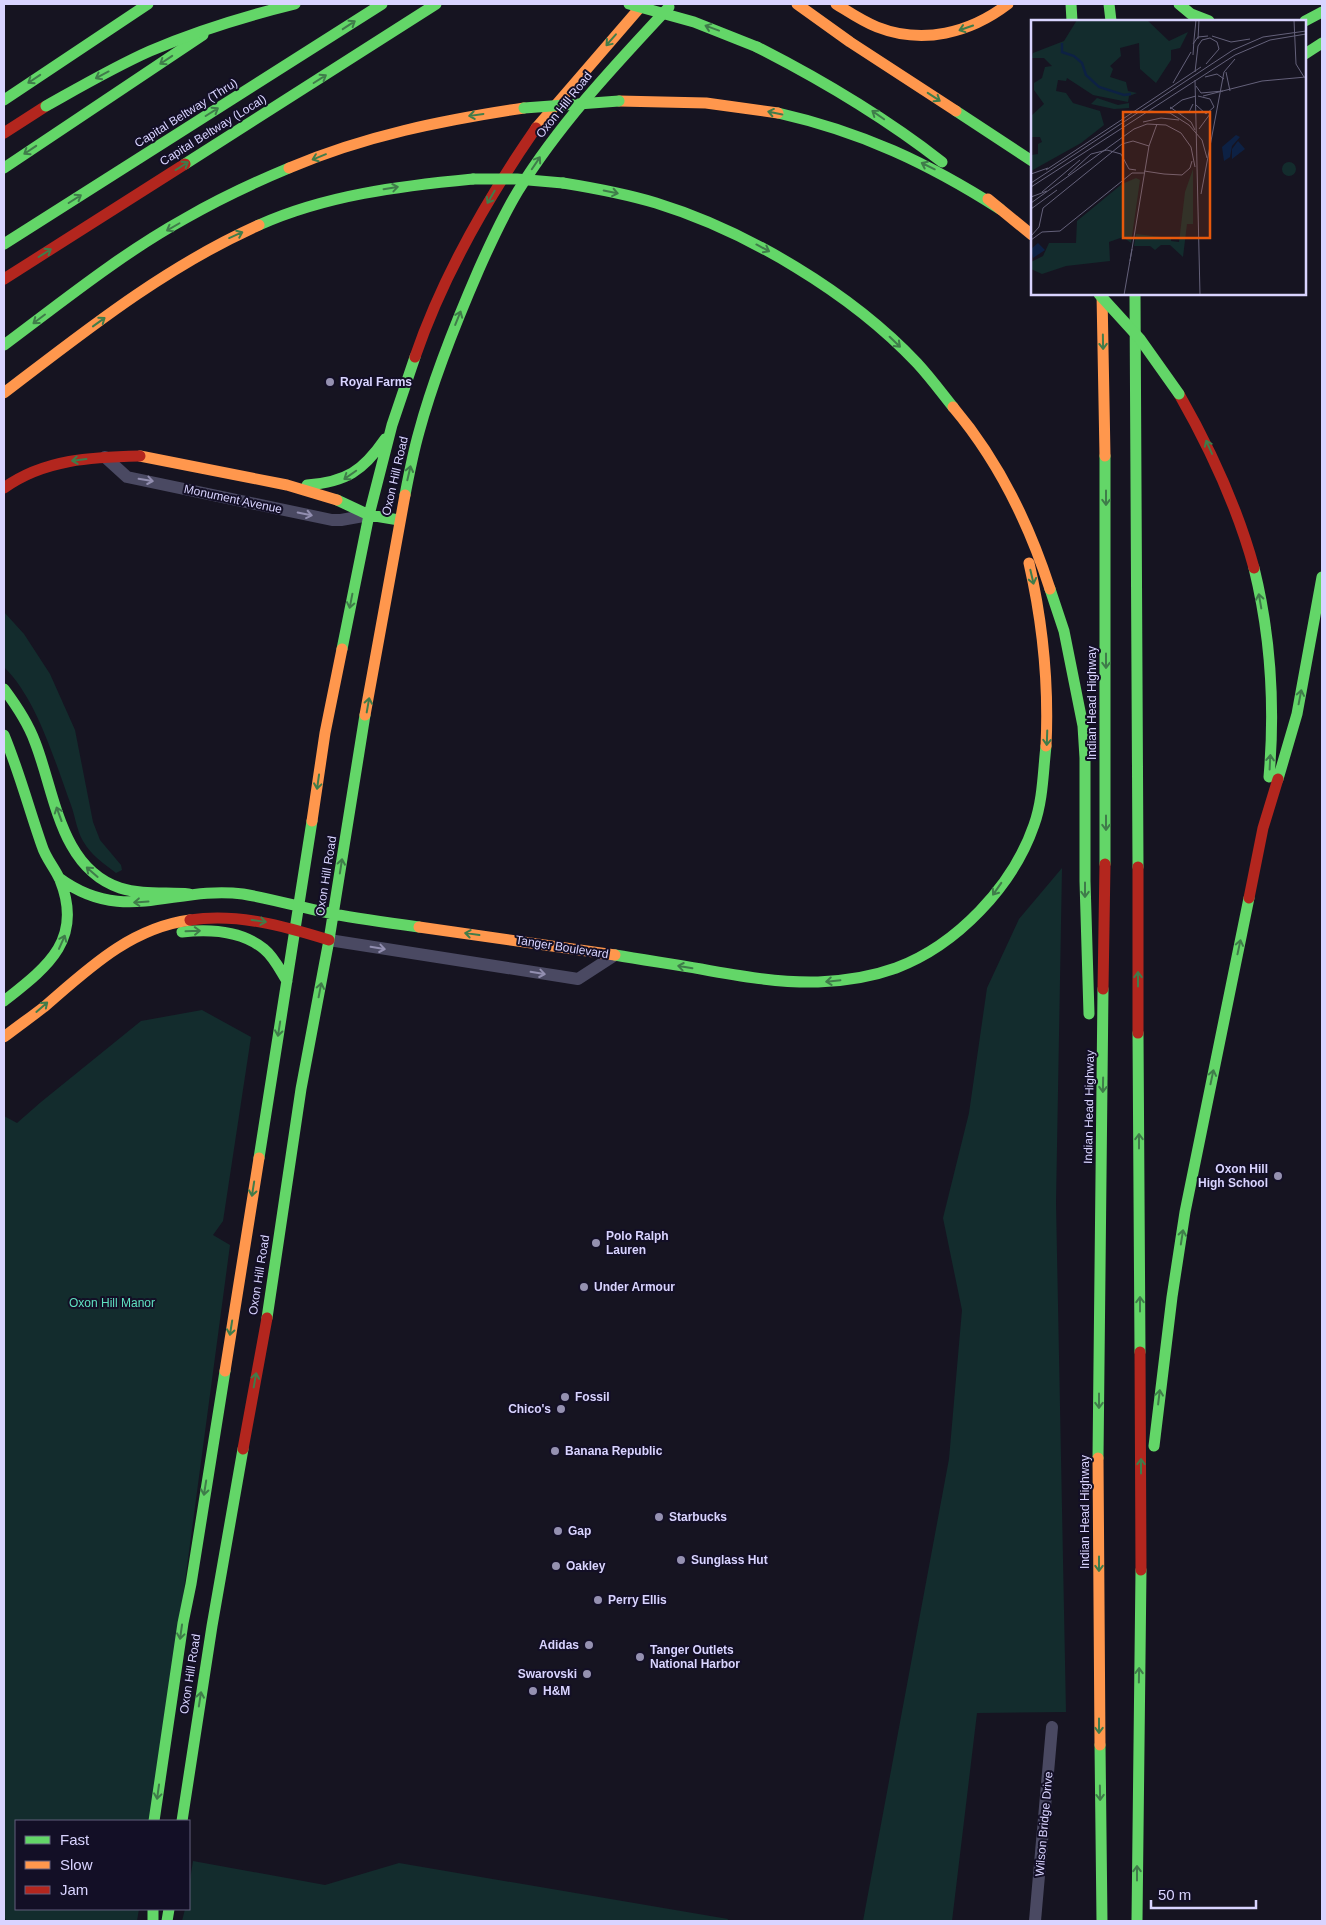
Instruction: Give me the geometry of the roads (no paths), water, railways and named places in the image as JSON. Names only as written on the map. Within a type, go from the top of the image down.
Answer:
[{"type":"main road","points":[[4,100],[148,4]]},
{"type":"main road","points":[[4,168],[250,4]]},
{"type":"main road","points":[[4,134],[46,106],[150,51],[208,28],[266,10],[295,4]]},
{"type":"main road","name":"Capital Beltway (Thru)","points":[[4,244],[382,4]]},
{"type":"main road","name":"Capital Beltway (Local)","points":[[4,279],[436,4]]},
{"type":"main road","points":[[629,4],[664,12],[714,28],[813,74],[861,103],[915,141],[1031,235]]},
{"type":"main road","name":"Oxon Hill Road","points":[[154,1820],[183,1623],[191,1584],[300,906],[325,733],[369,514],[392,425],[414,358],[437,300],[458,257],[497,187],[539,124],[644,4]]},
{"type":"main road","name":"Oxon Hill Road","points":[[182,1820],[203,1680],[273,1283],[301,1089],[330,940],[399,520],[417,440],[438,372],[464,303],[498,227],[518,191],[554,137],[616,64],[672,4]]},
{"type":"main road","points":[[792,4],[800,6],[850,42],[1031,160]]},
{"type":"main road","points":[[838,4],[876,26],[890,31],[927,36],[953,32],[977,24],[1008,4]]},
{"type":"main road","points":[[1071,4],[1072,20]]},
{"type":"main road","points":[[1109,4],[1111,20]]},
{"type":"main road","points":[[1179,4],[1191,14],[1206,20]]},
{"type":"main road","points":[[1306,20],[1322,12]]},
{"type":"main road","points":[[1306,53],[1322,43]]},
{"type":"main road","points":[[4,345],[149,240],[205,208],[259,181],[328,153],[394,133],[463,117],[524,108],[619,101],[674,102],[719,104],[776,113],[841,131],[890,148],[933,168],[1000,209]]},
{"type":"main road","points":[[4,393],[166,273],[220,243],[270,220],[324,202],[406,186],[473,179],[517,179],[563,183],[608,191],[651,202],[699,219],[748,240],[796,266],[875,323],[910,356],[978,438],[1004,480],[1032,538],[1059,612],[1082,713],[1085,755],[1085,902],[1089,1030]]},
{"type":"main road","name":"Indian Head Highway","points":[[1100,295],[1106,450],[1106,864],[1099,1352],[1099,1744],[1102,1921]]},
{"type":"main road","points":[[1101,295],[1140,340],[1179,394],[1204,437],[1230,494],[1248,543],[1268,646],[1271,706],[1270,764],[1263,828]]},
{"type":"main road","points":[[1135,295],[1141,1568],[1137,1921]]},
{"type":"main road","points":[[1135,348],[1144,295]]},
{"type":"main road","points":[[288,485],[318,485],[344,480],[378,450],[392,425]]},
{"type":"main road","name":"Monument Avenue","points":[[4,488],[15,480],[54,464],[105,457],[145,456],[288,485],[335,499],[369,514],[399,520]]},
{"type":"main road","points":[[616,956],[760,979],[800,983],[832,982],[865,977],[897,968],[935,948],[965,925],[990,899],[1015,863],[1034,824],[1047,746],[1048,708],[1042,623],[1028,559],[1004,480]]},
{"type":"main road","points":[[1141,1568],[1159,1395],[1185,1212],[1263,828],[1297,714],[1322,577]]},
{"type":"main road","points":[[4,689],[19,708],[34,741],[67,837],[78,858],[92,873],[105,882],[121,888],[189,894]]},
{"type":"main road","points":[[4,735],[16,762],[40,841],[48,860],[60,878],[69,907],[69,923],[63,942],[56,955],[4,1001]]},
{"type":"main road","points":[[60,878],[72,888],[93,898],[108,901],[127,903],[148,902],[189,894]]},
{"type":"main road","name":"Tanger Boulevard","points":[[189,894],[234,892],[274,899],[334,914],[616,956]]},
{"type":"main road","points":[[4,1037],[32,1017],[96,962],[127,941],[162,925],[199,919],[235,918],[262,921],[330,940]]},
{"type":"main road","points":[[127,941],[189,931],[232,934],[247,939],[264,950],[287,980]]},
{"type":"main road","points":[[1091,1078],[1099,1352]]},
{"type":"street","name":"Monument Avenue","points":[[105,457],[127,477],[332,520],[369,514]]},
{"type":"street","name":"Tanger Boulevard","points":[[330,940],[578,979],[616,956]]},
{"type":"street","name":"Wilson Bridge Drive","points":[[1035,1921],[1052,1726]]},
{"type":"place","name":"Royal Farms","points":[[330,382]]},
{"type":"place","name":"Oxon Hill High School","points":[[1278,1176]]},
{"type":"place","name":"Polo Ralph Lauren","points":[[596,1243]]},
{"type":"place","name":"Under Armour","points":[[584,1287]]},
{"type":"place","name":"Fossil","points":[[565,1397]]},
{"type":"place","name":"Chico's","points":[[561,1409]]},
{"type":"place","name":"Banana Republic","points":[[555,1451]]},
{"type":"place","name":"Starbucks","points":[[659,1517]]},
{"type":"place","name":"Gap","points":[[558,1531]]},
{"type":"place","name":"Sunglass Hut","points":[[681,1560]]},
{"type":"place","name":"Oakley","points":[[556,1566]]},
{"type":"place","name":"Perry Ellis","points":[[598,1600]]},
{"type":"place","name":"Adidas","points":[[589,1645]]},
{"type":"place","name":"Tanger Outlets National Harbor","points":[[640,1657]]},
{"type":"place","name":"Swarovski","points":[[587,1674]]},
{"type":"place","name":"H&M","points":[[533,1691]]},
{"type":"park label","name":"Oxon Hill Manor","points":[[112,1303]]}]
